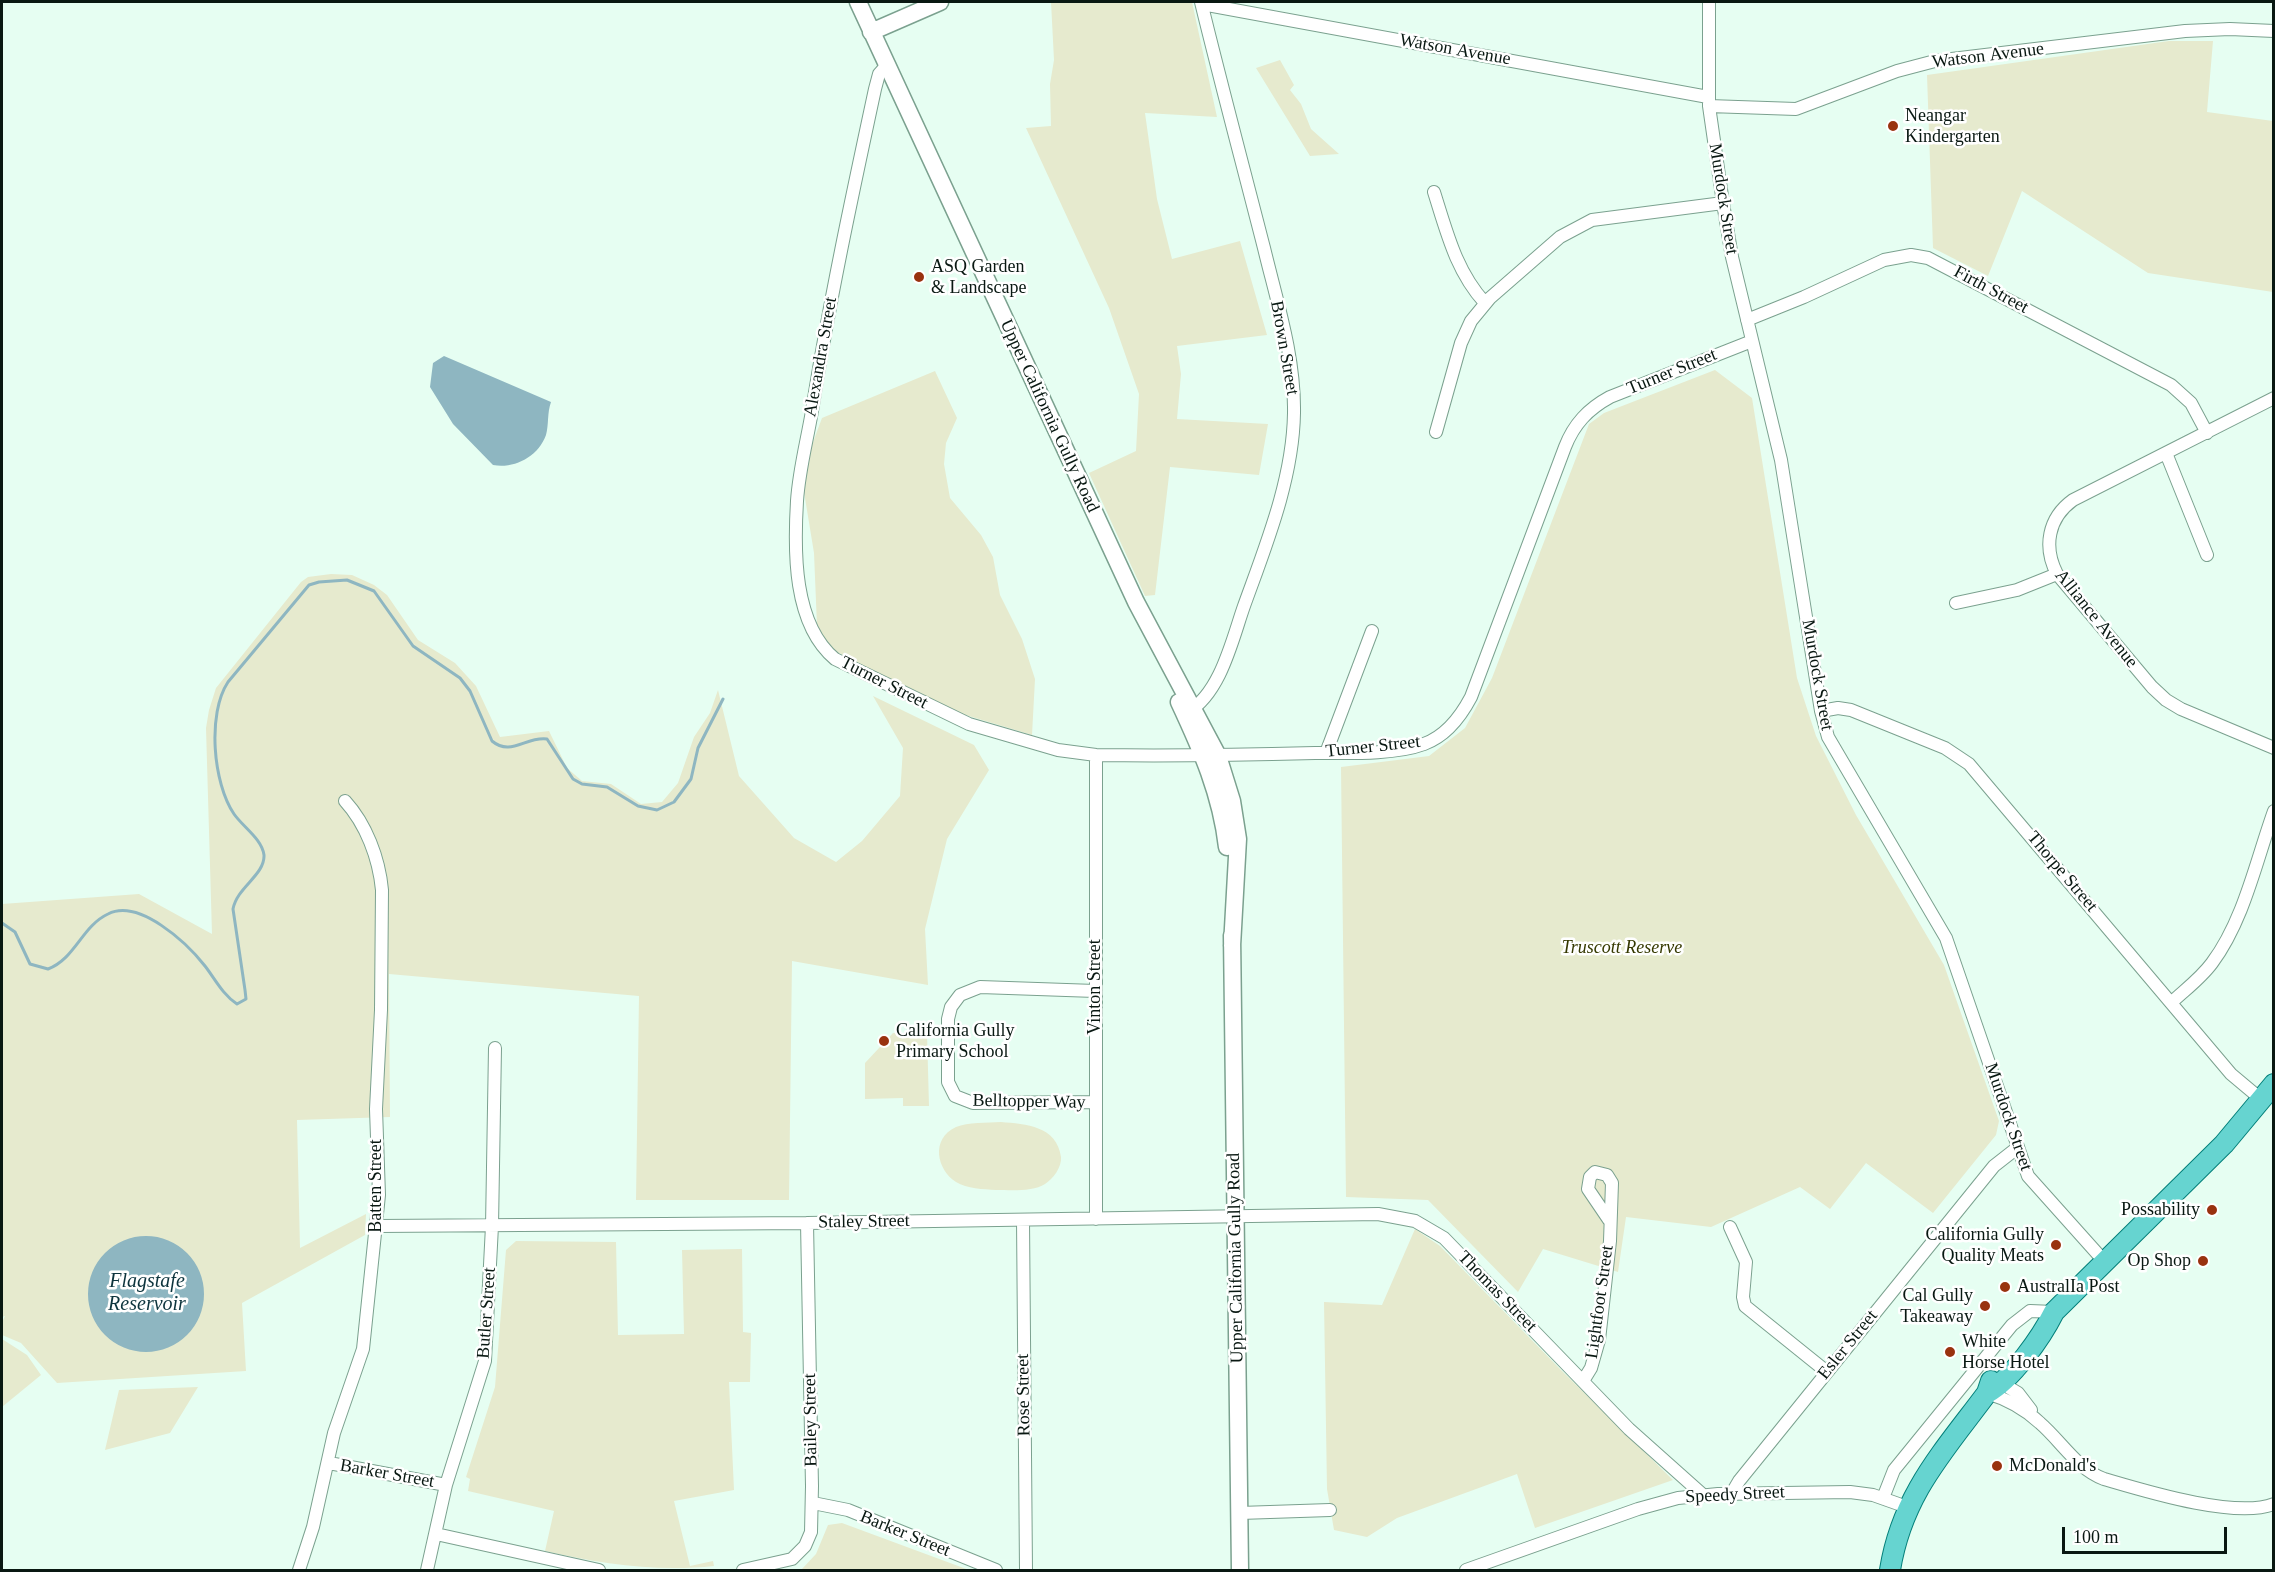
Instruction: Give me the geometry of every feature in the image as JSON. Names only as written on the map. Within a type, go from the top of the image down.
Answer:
[{"type":"main road","points":[[1890,1570],[1898,1533],[1907,1507],[1928,1472],[1994,1385],[2041,1335],[2054,1312],[2104,1260],[2268,1104],[2274,1084]]},
{"type":"street","name":"Upper California Gully Road","points":[[858,2],[1136,602],[1232,801],[1238,839],[1232,946],[1240,1570]]},
{"type":"street","points":[[871,32],[940,2]]},
{"type":"street","name":"Murdock Street","points":[[1709,2],[1708,101],[1731,256],[1781,460],[1821,711],[1831,744],[1946,938],[2017,1148],[2034,1185],[2104,1260]]},
{"type":"street","name":"Watson Avenue","points":[[1201,3],[1708,101],[1790,110],[1911,67],[1944,60],[2185,31],[2244,29],[2274,32]]},
{"type":"street","name":"Brown Street","points":[[1189,712],[1204,699],[1219,672],[1260,561],[1280,498],[1291,447],[1294,414],[1294,385],[1280,312],[1201,3]]},
{"type":"street","name":"Alexandra Street","points":[[825,651],[810,627],[802,592],[797,532],[799,480],[831,301],[875,88],[879,74],[887,65]]},
{"type":"street","points":[[1434,192],[1456,262],[1466,280],[1485,303]]},
{"type":"street","points":[[1436,432],[1464,334],[1485,303],[1560,237],[1585,222],[1723,203]]},
{"type":"street","name":"Firth Street","points":[[1747,320],[1884,260],[1911,255],[1928,258],[2171,385],[2191,403],[2207,433]]},
{"type":"street","name":"Turner Street","points":[[825,651],[846,666],[958,720],[1058,750],[1096,756],[1326,753],[1424,744],[1446,731],[1464,710],[1471,697],[1568,439],[1577,423],[1591,409],[1610,397],[1752,341]]},
{"type":"street","name":"Alliance Avenue","points":[[2274,398],[2073,500],[2062,509],[2049,535],[2050,558],[2057,573],[2152,687],[2166,700],[2181,709],[2274,748]]},
{"type":"street","points":[[2166,453],[2207,555]]},
{"type":"street","points":[[1956,603],[2017,591],[2057,573]]},
{"type":"street","points":[[1326,753],[1372,631]]},
{"type":"street","name":"Thorpe Street","points":[[1821,711],[1838,708],[1851,710],[1945,747],[1969,764],[2231,1074],[2268,1104]]},
{"type":"street","name":"Vinton Street","points":[[1096,756],[1096,1219]]},
{"type":"street","name":"Batten Street","points":[[299,1570],[338,1423],[363,1349],[378,1226],[376,1109],[381,1010],[381,874],[357,814],[345,801]]},
{"type":"street","points":[[2172,1002],[2204,972],[2224,944],[2235,921],[2274,811]]},
{"type":"street","name":"Belltopper Way","points":[[1095,991],[988,987],[968,991],[954,1001],[949,1013],[948,1082],[955,1096],[972,1103],[1096,1102]]},
{"type":"street","name":"Butler Street","points":[[427,1570],[446,1485],[484,1361],[492,1226],[495,1048]]},
{"type":"street","name":"Esler Street","points":[[1732,1493],[1739,1481],[1994,1166],[2017,1148]]},
{"type":"street","name":"Thomas Street","points":[[1236,1216],[1378,1214],[1405,1217],[1424,1225],[1444,1238],[1646,1445],[1703,1495]]},
{"type":"street","name":"Staley Street","points":[[378,1226],[807,1223],[1236,1216]]},
{"type":"street","name":"Rose Street","points":[[1023,1220],[1026,1570]]},
{"type":"street","name":"Lightfoot Street","points":[[1583,1381],[1591,1368],[1599,1340],[1610,1241],[1609,1220]]},
{"type":"street","name":"Bailey Street","points":[[742,1570],[783,1562],[800,1553],[811,1532],[813,1503],[807,1223]]},
{"type":"street","points":[[1731,1227],[1746,1262],[1743,1297],[1745,1306],[1827,1372]]},
{"type":"street","points":[[1883,1498],[1894,1470],[2012,1325],[2030,1311],[2054,1312]]},
{"type":"street","points":[[1994,1385],[2020,1395],[2041,1423],[2088,1471],[2104,1479],[2226,1509],[2247,1511],[2274,1504]]},
{"type":"street","points":[[1994,1385],[2012,1402],[2041,1423]]},
{"type":"street","name":"Barker Street","points":[[329,1463],[446,1485]]},
{"type":"street","name":"Speedy Street","points":[[1466,1570],[1638,1509],[1678,1498],[1732,1493],[1840,1492],[1883,1498],[1907,1507]]},
{"type":"street","name":"Barker Street","points":[[813,1503],[848,1510],[996,1570]]},
{"type":"street","points":[[1240,1513],[1330,1510]]},
{"type":"street","points":[[436,1534],[599,1570]]},
{"type":"green space","points":[[1051,2],[1192,2],[1217,117],[1145,113],[1157,199],[1172,259],[1240,241],[1267,335],[1177,346],[1181,374],[1177,419],[1268,424],[1259,475],[1170,467],[1155,595],[1145,596],[1089,473],[1136,451],[1139,394],[1109,308],[1026,128],[1051,126],[1050,84],[1054,60]]},
{"type":"green space","points":[[2169,41],[2213,41],[2207,112],[2273,121],[2273,292],[2148,273],[2022,191],[1988,276],[1933,248],[1927,75]]},
{"type":"green space","points":[[1280,60],[1294,85],[1290,90],[1301,104],[1311,129],[1339,154],[1310,156],[1256,68]]},
{"type":"green space","name":"Truscott Reserve","points":[[1715,370],[1752,398],[1797,678],[1816,736],[1856,815],[1944,965],[1999,1121],[1996,1135],[1933,1213],[1866,1163],[1830,1209],[1800,1187],[1711,1227],[1626,1217],[1618,1272],[1543,1249],[1518,1292],[1428,1200],[1346,1197],[1341,767],[1429,756],[1465,728],[1492,678],[1589,424],[1604,413]]},
{"type":"green space","points":[[935,371],[957,418],[946,443],[944,464],[950,498],[981,535],[993,557],[1000,595],[1022,639],[1035,679],[1032,735],[952,711],[831,649],[817,626],[814,553],[804,492],[809,453],[822,418]]},
{"type":"green space","points":[[331,574],[352,575],[374,585],[387,595],[418,640],[455,663],[476,686],[500,737],[549,731],[567,768],[582,781],[611,784],[641,804],[662,802],[678,783],[694,737],[710,713],[718,690],[739,776],[794,838],[836,862],[862,841],[900,796],[903,748],[873,696],[974,745],[989,770],[947,839],[925,929],[928,985],[792,961],[789,1200],[636,1200],[639,996],[389,974],[390,1117],[297,1120],[300,1248],[366,1214],[365,1235],[242,1303],[246,1371],[57,1383],[21,1343],[2,1335],[2,1322],[5,1316],[2,1317],[2,904],[139,894],[212,934],[206,728],[216,688],[301,582],[308,577]]},
{"type":"green space","points":[[893,1033],[927,1033],[929,1106],[903,1106],[903,1098],[865,1099],[865,1063]]},
{"type":"green space","points":[[1001,1122],[1030,1126],[1047,1133],[1053,1139],[1058,1147],[1061,1161],[1048,1182],[1040,1187],[1028,1189],[996,1190],[965,1186],[949,1177],[939,1154],[942,1139],[948,1132],[966,1124]]},
{"type":"green space","points":[[1415,1229],[1440,1246],[1673,1480],[1535,1528],[1517,1474],[1397,1518],[1367,1537],[1334,1530],[1327,1489],[1324,1302],[1382,1305]]},
{"type":"green space","points":[[516,1241],[616,1242],[618,1335],[684,1334],[682,1250],[742,1249],[743,1332],[751,1333],[750,1382],[729,1382],[734,1490],[674,1501],[690,1566],[713,1561],[714,1566],[671,1568],[629,1566],[545,1551],[554,1511],[468,1491],[470,1479],[466,1477],[495,1387],[506,1250]]},
{"type":"green space","points":[[2,1339],[27,1355],[41,1375],[2,1407]]},
{"type":"green space","points":[[198,1387],[170,1433],[105,1450],[119,1390]]},
{"type":"green space","points":[[842,1523],[969,1570],[801,1570],[816,1554],[828,1525]]},
{"type":"water","points":[[444,356],[551,402],[546,435],[537,450],[517,463],[493,465],[453,424],[430,387],[433,363]]},
{"type":"water","name":"Flagstafe Reservoir","points":[[146,1236],[168,1241],[187,1253],[199,1272],[204,1294],[199,1316],[187,1335],[168,1347],[146,1352],[124,1347],[105,1335],[93,1316],[88,1294],[93,1272],[105,1253],[124,1241]]},
{"type":"waterway","points":[[2,923],[15,932],[30,964],[48,969],[65,958],[99,919],[120,911],[134,912],[148,917],[175,935],[237,1004],[246,999],[233,909],[240,894],[260,869],[264,855],[256,838],[234,814],[221,785],[215,748],[217,712],[228,682],[309,585],[347,580],[374,591],[413,646],[460,678],[470,691],[492,741],[499,745],[512,747],[532,740],[547,739],[573,779],[582,784],[607,787],[638,806],[657,810],[674,802],[691,779],[698,748],[723,699]]},
{"type":"place","name":"Neangar Kindergarten","points":[[1893,126]]},
{"type":"place","name":"ASQ Garden & Landscape","points":[[919,277]]},
{"type":"place","name":"California Gully Primary School","points":[[884,1041]]},
{"type":"place","name":"Possability","points":[[2212,1210]]},
{"type":"place","name":"California Gully Quality Meats","points":[[2056,1245]]},
{"type":"place","name":"Op Shop","points":[[2203,1261]]},
{"type":"place","name":"AustralIa Post","points":[[2005,1287]]},
{"type":"place","name":"Cal Gully Takeaway","points":[[1985,1306]]},
{"type":"place","name":"White Horse Hotel","points":[[1950,1352]]},
{"type":"place","name":"McDonald's","points":[[1997,1466]]}]
